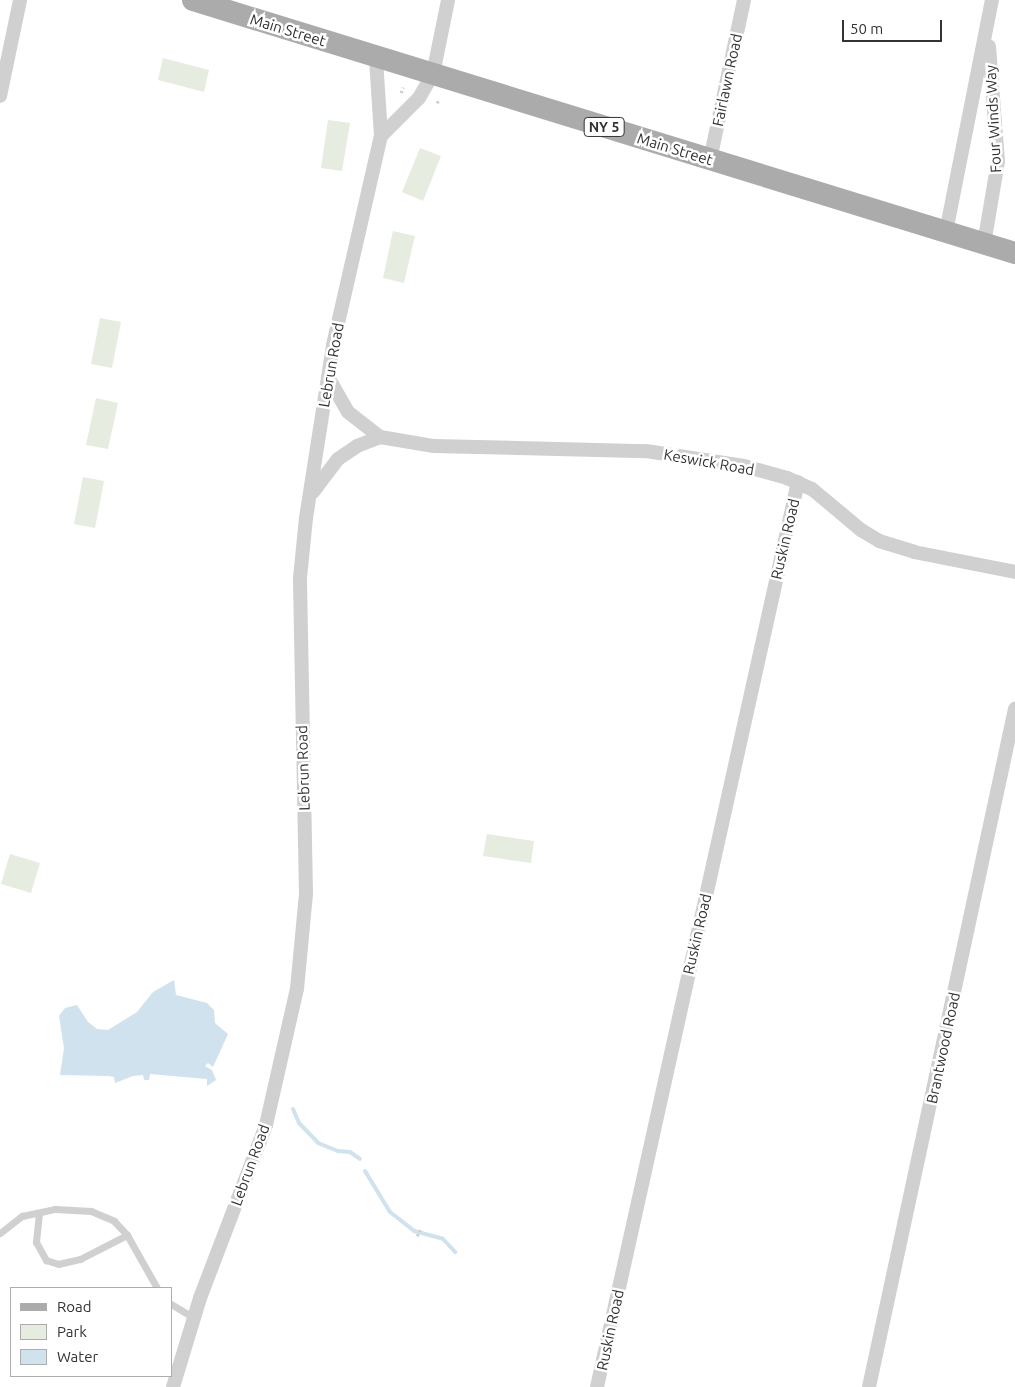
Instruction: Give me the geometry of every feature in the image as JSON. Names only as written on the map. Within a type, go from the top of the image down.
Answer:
[{"type":"main road","name":"Main Street","points":[[193,0],[376,58],[1015,253]]},
{"type":"street","points":[[0,96],[20,0]]},
{"type":"street","points":[[382,136],[419,98],[433,74],[448,0]]},
{"type":"street","name":"Fairlawn Road","points":[[710,160],[744,0]]},
{"type":"street","name":"Four Winds Way","points":[[946,232],[992,0]]},
{"type":"street","name":"Four Winds Way","points":[[984,244],[998,161],[988,22]]},
{"type":"street","name":"Lebrun Road","points":[[173,1387],[194,1318],[266,1124],[296,989],[306,894],[300,578],[309,497],[328,376],[382,136],[376,58]]},
{"type":"street","name":"Keswick Road","points":[[328,376],[348,412],[380,437],[434,446],[691,456],[744,466],[798,482],[825,498],[861,530],[879,540],[914,552],[1015,572]]},
{"type":"street","points":[[309,497],[321,477],[338,459],[357,446],[380,437]]},
{"type":"street","name":"Ruskin Road","points":[[598,1387],[798,482]]},
{"type":"street","name":"Brantwood Road","points":[[869,1387],[1015,709]]},
{"type":"lane","points":[[0,1233],[22,1216],[54,1209],[91,1211],[114,1221],[127,1235],[156,1287]]},
{"type":"lane","points":[[39,1213],[36,1242],[46,1260],[58,1264],[80,1258],[127,1235]]},
{"type":"lane","points":[[172,1305],[194,1318]]},
{"type":"path","points":[[401,93],[403,87]]},
{"type":"path","points":[[437,103],[439,99]]},
{"type":"path","points":[[417,1236],[420,1230]]},
{"type":"green space","points":[[163,58],[209,70],[204,92],[158,80]]},
{"type":"green space","points":[[328,120],[350,123],[342,171],[321,168]]},
{"type":"green space","points":[[420,148],[441,156],[423,201],[402,192]]},
{"type":"green space","points":[[393,231],[415,236],[404,283],[383,278]]},
{"type":"green space","points":[[100,318],[121,322],[112,368],[91,364]]},
{"type":"green space","points":[[96,398],[118,403],[108,449],[86,445]]},
{"type":"green space","points":[[83,477],[104,481],[95,528],[74,524]]},
{"type":"green space","points":[[487,834],[534,841],[531,863],[483,856]]},
{"type":"green space","points":[[10,854],[40,863],[31,893],[1,884]]},
{"type":"water","points":[[174,980],[176,995],[207,1003],[214,1010],[215,1023],[228,1034],[213,1067],[208,1063],[205,1066],[212,1070],[216,1080],[207,1086],[207,1079],[150,1074],[149,1080],[144,1080],[143,1075],[133,1076],[115,1083],[114,1077],[108,1076],[60,1075],[64,1048],[59,1016],[65,1008],[77,1005],[88,1022],[97,1029],[108,1030],[137,1012],[153,992]]},
{"type":"waterway","points":[[293,1109],[299,1123],[318,1143],[338,1151],[350,1152],[360,1159]]},
{"type":"waterway","points":[[365,1171],[390,1212],[414,1231],[443,1239],[455,1252]]}]
